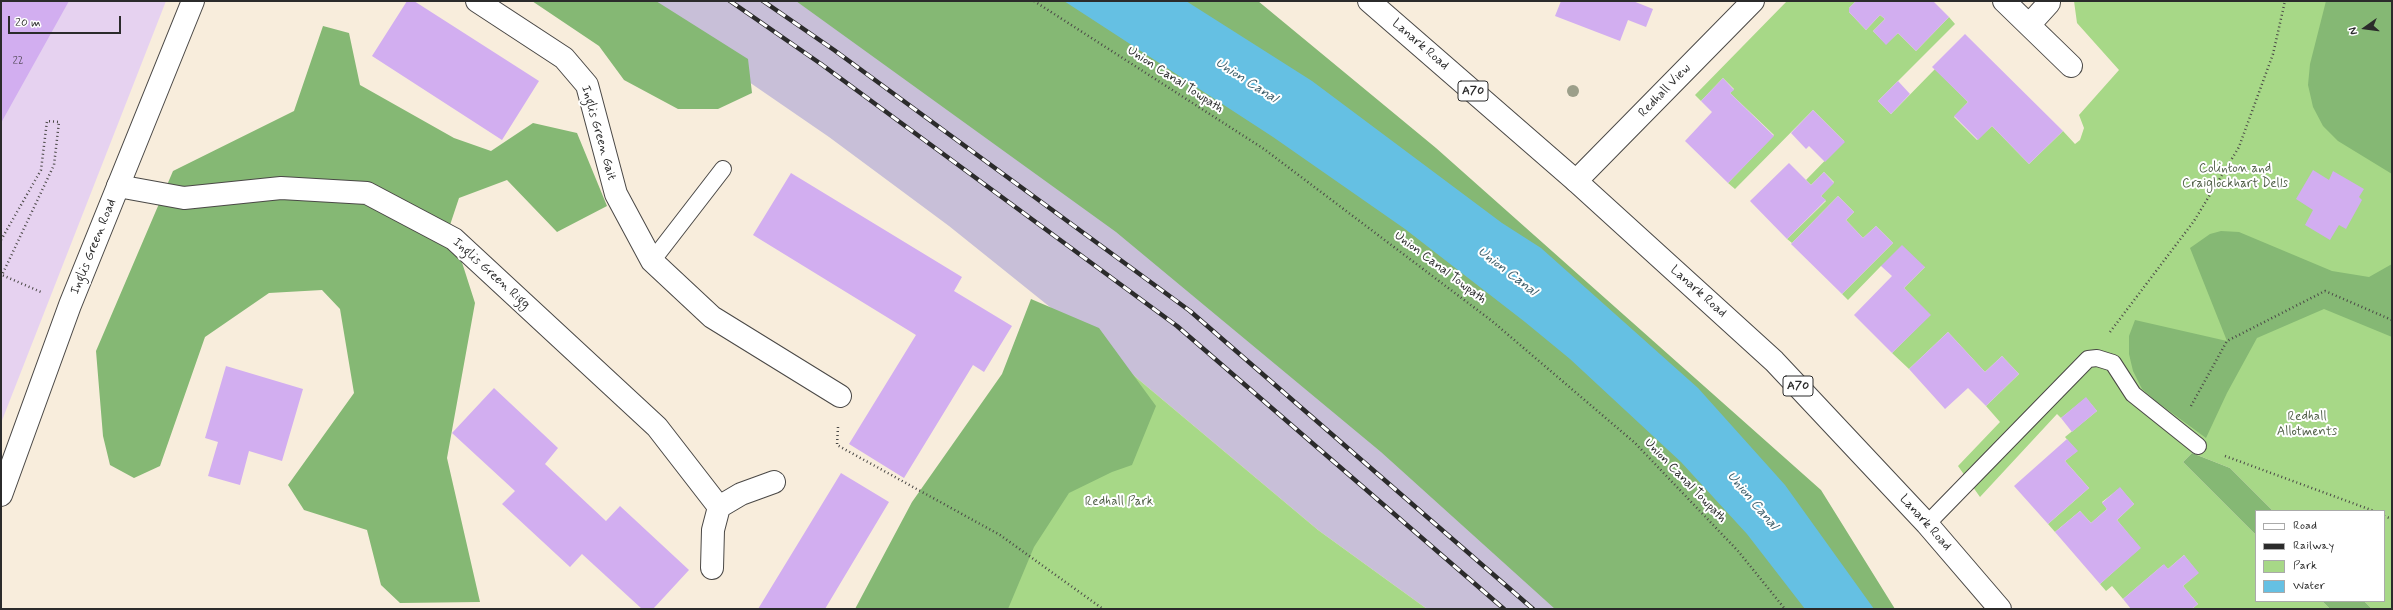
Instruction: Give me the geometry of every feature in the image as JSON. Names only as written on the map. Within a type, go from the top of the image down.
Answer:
[{"type":"street","name":"Inglis Green Road","points":[[1,495],[70,305],[193,1]]},
{"type":"street","name":"Inglis Green Gait","points":[[477,1],[564,58],[587,85],[616,194],[652,261],[712,317],[840,396]]},
{"type":"street","name":"Lanark Road","points":[[1369,1],[1576,181],[1774,361],[1927,524],[2000,609]]},
{"type":"street","name":"Redhall View","points":[[1576,181],[1753,1]]},
{"type":"street","points":[[2004,1],[2071,66]]},
{"type":"street","points":[[2029,25],[2049,3]]},
{"type":"street","name":"Inglis Green Rigg","points":[[118,186],[184,198],[281,188],[367,193],[454,239],[657,427],[719,507]]},
{"type":"street","points":[[712,568],[713,530],[719,507],[741,494],[774,482]]},
{"type":"lane","points":[[652,261],[723,169]]},
{"type":"lane","points":[[1927,524],[2088,359],[2097,358],[2113,363],[2133,394],[2198,446]]},
{"type":"path","name":"Union Canal Towpath","points":[[1034,1],[1264,149],[1492,321],[1635,443],[1728,540],[1785,609]]},
{"type":"path","points":[[2088,359],[2194,221],[2239,147],[2273,54],[2285,1]]},
{"type":"path","points":[[1,240],[41,170],[47,121],[59,122],[54,165],[1,275],[70,305]]},
{"type":"path","points":[[2177,430],[2228,341],[2318,294],[2325,291],[2392,320]]},
{"type":"path","points":[[840,396],[837,445],[1000,535],[1103,609]]},
{"type":"path","points":[[2198,446],[2371,510]]},
{"type":"shaded area","points":[[1,1],[166,1],[1,423]]},
{"type":"shaded area","points":[[613,1],[1012,1],[1750,609],[1427,609],[1318,530],[1101,348],[949,226],[829,137],[701,49]]},
{"type":"green space","points":[[532,1],[656,1],[748,59],[752,93],[718,109],[678,109],[624,80],[599,46]]},
{"type":"green space","points":[[796,1],[1258,1],[1436,148],[1821,490],[1895,609],[1555,609],[1381,452],[1116,232]]},
{"type":"green space","points":[[1787,1],[1856,1],[1849,8],[1849,12],[1866,30],[1880,15],[1885,19],[1873,31],[1886,44],[1898,33],[1916,51],[1949,17],[1955,24],[1878,101],[1891,114],[1935,69],[1968,102],[1954,117],[1977,140],[1992,126],[2029,164],[2063,131],[2075,144],[2080,140],[2084,128],[2079,115],[2119,70],[2077,23],[2074,1],[2392,1],[2392,609],[2372,609],[2365,602],[2385,602],[2385,510],[2272,510],[2230,468],[2192,453],[2183,462],[2255,534],[2255,602],[2323,602],[2330,609],[2192,609],[2198,604],[2183,586],[2198,573],[2184,555],[2168,569],[2163,565],[2123,599],[2112,586],[2106,591],[2100,584],[2140,548],[2117,520],[2134,504],[2120,488],[2102,502],[2107,509],[2091,523],[2080,511],[2055,532],[2048,524],[2089,488],[2065,461],[2077,451],[2065,437],[2097,411],[2086,398],[2061,418],[2057,414],[1980,497],[1958,466],[2000,422],[1986,406],[2019,374],[2002,356],[1985,372],[1948,332],[1909,369],[1892,353],[1930,315],[1904,288],[1925,267],[1881,266],[1848,300],[1842,294],[1893,243],[1876,226],[1863,238],[1846,220],[1854,212],[1838,196],[1792,243],[1787,239],[1826,201],[1821,196],[1834,182],[1824,172],[1811,185],[1806,180],[1844,141],[1813,110],[1735,189],[1728,183],[1774,135],[1730,93],[1734,89],[1723,78],[1701,101],[1695,95]]},
{"type":"green space","points":[[2326,1],[2392,1],[2392,174],[2338,141],[2323,126],[2313,107],[2308,85],[2310,64]]},
{"type":"green space","points":[[323,26],[349,33],[360,85],[454,138],[491,151],[533,123],[577,133],[607,206],[557,232],[507,180],[459,198],[450,225],[475,303],[447,458],[480,602],[400,603],[381,585],[367,530],[304,510],[288,485],[354,393],[340,309],[322,290],[269,293],[205,337],[160,466],[134,478],[110,465],[103,436],[96,351],[173,171],[294,111]]},
{"type":"green space","points":[[2221,231],[2239,232],[2332,271],[2369,277],[2392,264],[2392,337],[2324,309],[2257,338],[2227,393],[2206,438],[2157,402],[2142,389],[2133,371],[2129,354],[2129,336],[2135,320],[2227,341],[2190,248],[2210,234]]},
{"type":"green space","points":[[1031,299],[1099,328],[1156,406],[1132,465],[1112,472],[1069,493],[1034,547],[1008,609],[855,609],[912,502],[1002,374]]},
{"type":"green space","name":"Redhall Park","points":[[1101,348],[1318,530],[1427,609],[908,609]]},
{"type":"green space","points":[[2192,453],[2230,468],[2272,510],[2255,510],[2255,534],[2183,462]]},
{"type":"green space","points":[[2323,602],[2365,602],[2372,609],[2330,609]]},
{"type":"water","name":"Union Canal","points":[[1064,1],[1186,1],[1312,81],[1502,223],[1541,248],[1698,388],[1785,485],[1874,609],[1805,609],[1747,534],[1681,462],[1570,359],[1525,322],[1405,229],[1273,137]]},
{"type":"building","points":[[1,1],[69,1],[1,123]]},
{"type":"building","points":[[407,1],[414,1],[539,81],[502,140],[372,56]]},
{"type":"building","points":[[1561,1],[1633,1],[1653,9],[1646,27],[1628,20],[1620,41],[1555,16]]},
{"type":"building","points":[[1856,1],[1933,1],[1949,17],[1916,51],[1898,33],[1886,45],[1873,31],[1885,19],[1880,15],[1866,30],[1849,12],[1849,8]]},
{"type":"building","points":[[1965,34],[2063,131],[2029,164],[1992,126],[1978,140],[1954,116],[1968,102],[1932,67]]},
{"type":"building","points":[[1723,78],[1734,90],[1730,93],[1774,136],[1728,183],[1685,141],[1712,112],[1701,101]]},
{"type":"building","points":[[1898,81],[1910,94],[1891,114],[1878,101]]},
{"type":"building","points":[[1813,110],[1845,142],[1825,162],[1809,146],[1806,149],[1791,133]]},
{"type":"building","points":[[1789,163],[1811,185],[1824,172],[1834,183],[1821,196],[1826,200],[1787,239],[1750,201]]},
{"type":"building","points":[[2313,170],[2329,180],[2333,171],[2364,189],[2359,197],[2362,200],[2346,229],[2339,225],[2330,240],[2305,225],[2313,210],[2296,199]]},
{"type":"building","points":[[791,173],[962,277],[954,291],[1012,326],[984,372],[973,365],[904,478],[849,444],[916,335],[753,235]]},
{"type":"building","points":[[1838,196],[1854,212],[1846,220],[1863,238],[1876,226],[1893,243],[1842,294],[1791,244]]},
{"type":"building","points":[[1902,245],[1925,267],[1904,288],[1931,315],[1892,353],[1854,315],[1892,276],[1881,266]]},
{"type":"building","points":[[1948,332],[1985,372],[2002,356],[2019,374],[1986,406],[1968,388],[1945,409],[1909,369]]},
{"type":"building","points":[[226,366],[303,389],[282,461],[249,451],[240,485],[208,476],[218,442],[205,438]]},
{"type":"building","points":[[494,388],[558,448],[545,464],[606,521],[620,506],[689,570],[653,609],[642,609],[582,554],[570,567],[502,504],[515,491],[452,433]]},
{"type":"building","points":[[2086,397],[2097,411],[2072,432],[2061,418]]},
{"type":"building","points":[[2067,439],[2078,451],[2065,461],[2089,488],[2048,524],[2014,486]]},
{"type":"building","points":[[841,473],[889,502],[825,609],[758,609]]},
{"type":"building","points":[[2120,487],[2134,504],[2117,520],[2141,548],[2100,584],[2055,532],[2080,511],[2091,523],[2107,509],[2102,503]]},
{"type":"building","points":[[2184,555],[2199,573],[2183,586],[2198,604],[2192,609],[2131,609],[2123,599],[2164,564],[2168,569]]},
{"type":"railway","points":[[730,1],[821,64],[1177,326],[1504,609]]},
{"type":"railway","points":[[763,1],[834,50],[1190,311],[1533,609]]},
{"type":"park label","name":"Colinton and Craiglockhart Dells","points":[[2235,176]]},
{"type":"park label","name":"Redhall Allotments","points":[[2307,424]]}]
